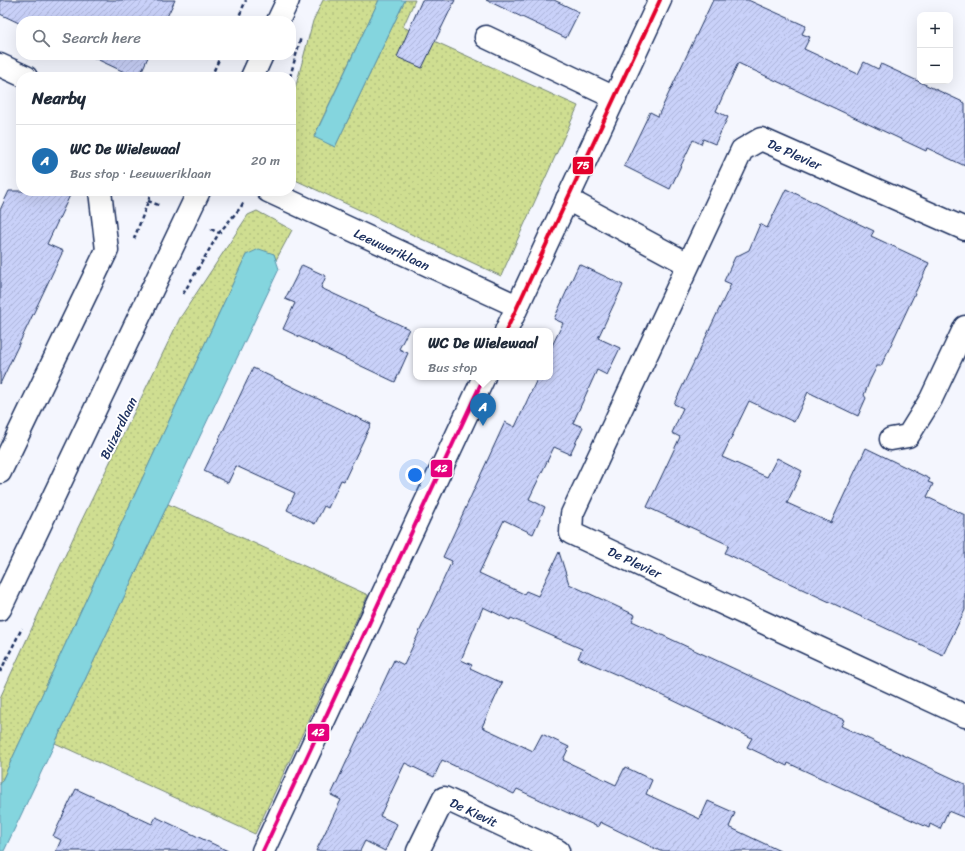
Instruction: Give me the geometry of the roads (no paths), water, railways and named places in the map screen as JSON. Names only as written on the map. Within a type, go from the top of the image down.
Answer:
[{"type":"street","points":[[280,16],[288,0]]},
{"type":"street","points":[[507,328],[660,0]]},
{"type":"street","points":[[486,37],[614,98]]},
{"type":"street","points":[[254,72],[260,60]]},
{"type":"street","points":[[0,65],[16,72]]},
{"type":"street","name":"De Plevier","points":[[965,229],[761,139],[742,150],[572,514],[571,532],[965,716]]},
{"type":"street","points":[[0,472],[107,250],[101,196]]},
{"type":"street","points":[[0,608],[197,196]]},
{"type":"street","name":"Leeuweriklaan","points":[[279,196],[517,306]]},
{"type":"street","points":[[567,199],[688,264]]},
{"type":"street","points":[[891,439],[908,436],[931,399],[965,327]]},
{"type":"street","points":[[263,851],[483,380]]},
{"type":"street","name":"De Kievit","points":[[418,851],[444,798],[558,851]]},
{"type":"water","points":[[379,0],[405,0],[335,147],[314,137]]},
{"type":"water","points":[[259,249],[274,254],[279,269],[4,851],[0,851],[0,785],[246,255]]},
{"type":"place","name":"WC De Wielewaal","points":[[483,426]]}]
